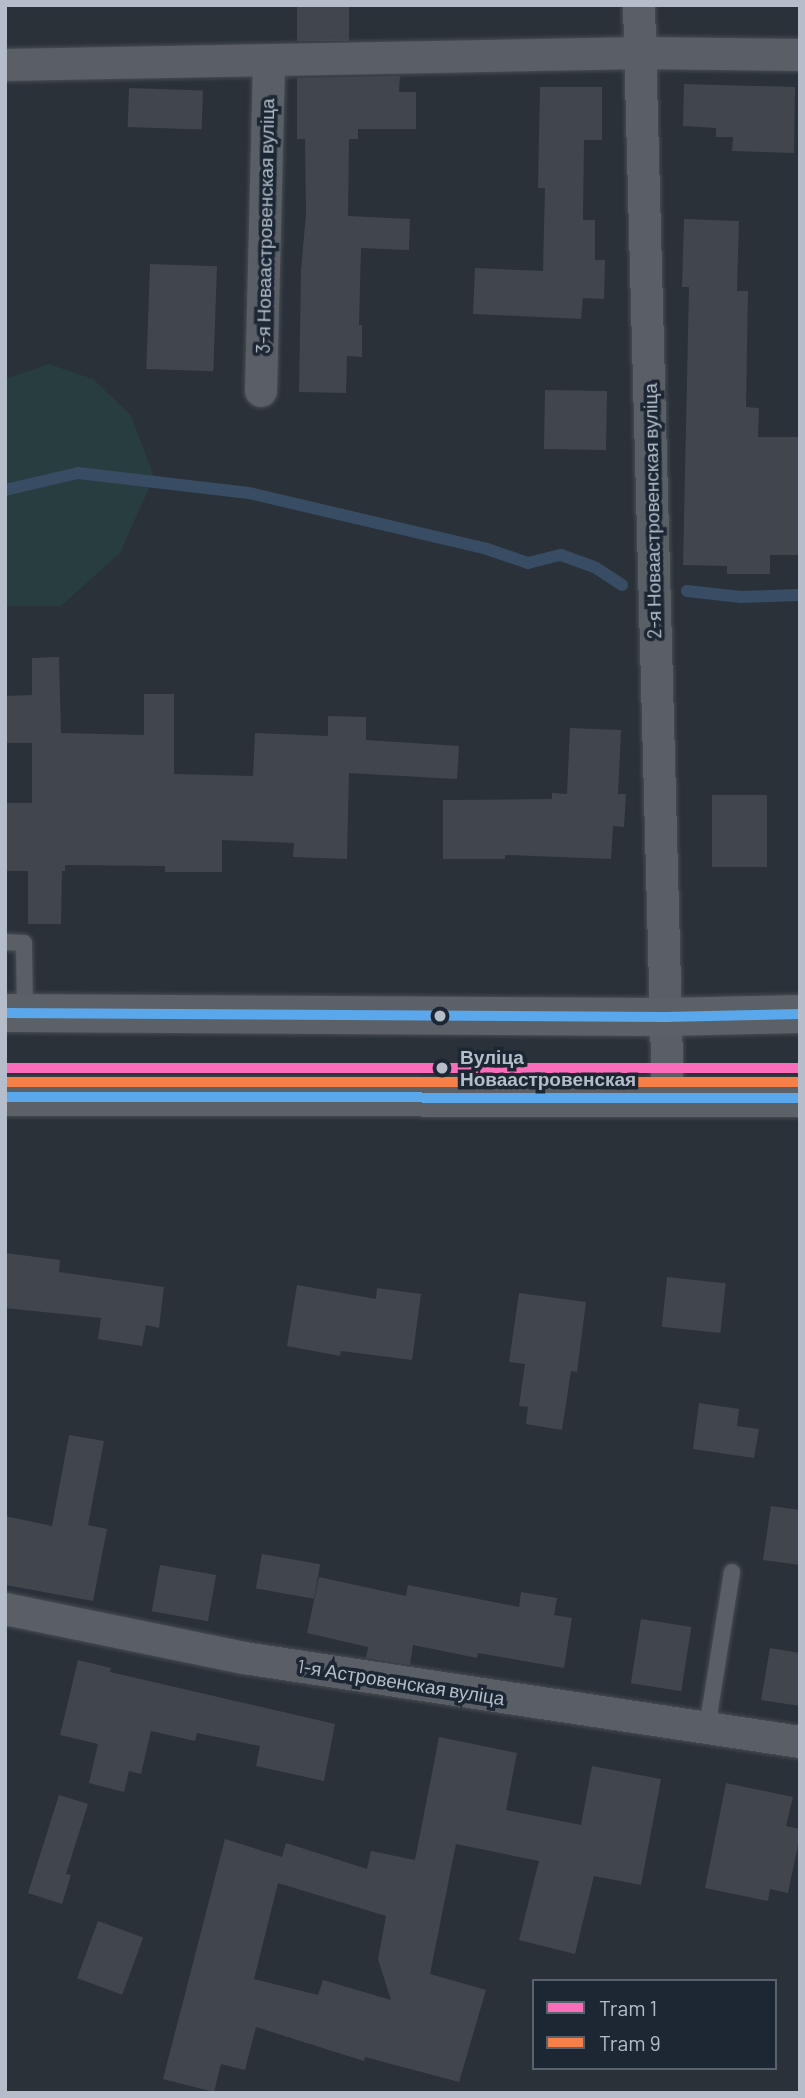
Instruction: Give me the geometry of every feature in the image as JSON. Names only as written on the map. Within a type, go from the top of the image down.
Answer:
[{"type":"main road","points":[[15,1013],[665,1017],[800,1014]]},
{"type":"main road","points":[[5,1097],[668,1100],[800,1098]]},
{"type":"street","name":"2-я Новаастровенская вуліца","points":[[639,5],[668,1100]]},
{"type":"street","points":[[5,65],[640,52],[800,55]]},
{"type":"street","name":"3-я Новаастровенская вуліца","points":[[261,391],[268,61]]},
{"type":"street","name":"1-я Астровенская вуліца","points":[[5,1609],[244,1658],[800,1742]]},
{"type":"lane","points":[[5,942],[24,943],[15,1013]]},
{"type":"lane","points":[[707,1728],[732,1572]]},
{"type":"green space","points":[[49,364],[93,379],[131,415],[154,477],[120,553],[61,606],[5,606],[5,379]]},
{"type":"building","points":[[297,5],[349,5],[349,41],[297,41]]},
{"type":"building","points":[[400,76],[399,92],[416,92],[416,129],[358,129],[358,139],[349,139],[348,216],[410,219],[409,250],[361,248],[359,325],[362,325],[362,357],[347,356],[346,393],[299,392],[301,270],[306,214],[305,139],[297,139],[297,78]]},
{"type":"building","points":[[684,84],[795,87],[794,153],[732,151],[733,137],[716,137],[716,128],[683,126]]},
{"type":"building","points":[[540,87],[602,87],[602,140],[584,140],[583,220],[595,220],[595,260],[605,260],[604,299],[583,298],[581,319],[473,314],[475,268],[543,271],[545,188],[538,188]]},
{"type":"building","points":[[129,88],[203,91],[202,130],[128,127]]},
{"type":"building","points":[[684,219],[739,221],[737,291],[748,291],[746,407],[759,408],[758,437],[800,437],[800,555],[770,555],[770,574],[727,574],[727,566],[683,565],[689,287],[682,287]]},
{"type":"building","points":[[150,264],[217,266],[213,371],[146,369]]},
{"type":"building","points":[[545,390],[607,391],[606,450],[544,449]]},
{"type":"building","points":[[59,657],[61,733],[144,735],[144,694],[174,694],[174,774],[253,776],[255,733],[328,736],[328,716],[366,717],[366,740],[459,746],[457,779],[349,773],[347,859],[293,857],[294,843],[222,840],[222,872],[165,872],[165,866],[65,865],[65,871],[62,871],[61,924],[28,924],[28,871],[5,871],[5,803],[32,803],[32,743],[5,743],[5,696],[32,695],[32,658]]},
{"type":"building","points":[[570,728],[621,730],[618,794],[626,794],[624,827],[613,826],[611,859],[505,855],[505,859],[443,859],[443,800],[552,799],[552,793],[567,794]]},
{"type":"building","points":[[712,795],[767,795],[767,867],[712,867]]},
{"type":"building","points":[[5,1253],[60,1260],[59,1272],[164,1287],[159,1328],[146,1325],[142,1346],[98,1339],[101,1318],[5,1308]]},
{"type":"building","points":[[667,1277],[726,1283],[720,1333],[662,1327]]},
{"type":"building","points":[[297,1285],[376,1299],[377,1288],[421,1294],[412,1360],[341,1351],[340,1356],[287,1346]]},
{"type":"building","points":[[519,1293],[586,1302],[577,1372],[571,1371],[562,1430],[526,1424],[528,1407],[519,1406],[525,1364],[509,1362]]},
{"type":"building","points":[[699,1403],[739,1409],[737,1426],[759,1429],[754,1458],[693,1449]]},
{"type":"building","points":[[69,1435],[104,1441],[88,1525],[107,1529],[93,1601],[5,1585],[5,1516],[52,1526]]},
{"type":"building","points":[[771,1506],[800,1510],[800,1565],[763,1560]]},
{"type":"building","points":[[262,1554],[320,1564],[314,1599],[256,1588]]},
{"type":"building","points":[[160,1565],[216,1575],[208,1621],[152,1611]]},
{"type":"building","points":[[319,1577],[406,1596],[408,1585],[519,1607],[521,1592],[557,1598],[554,1615],[572,1618],[564,1668],[478,1653],[477,1658],[413,1645],[410,1665],[366,1658],[368,1647],[307,1633]]},
{"type":"building","points":[[641,1619],[691,1627],[681,1691],[631,1683]]},
{"type":"building","points":[[770,1648],[800,1653],[800,1706],[761,1700]]},
{"type":"building","points":[[78,1660],[111,1668],[110,1672],[335,1724],[324,1781],[256,1766],[260,1746],[197,1733],[195,1741],[151,1731],[141,1774],[129,1771],[124,1792],[89,1783],[98,1744],[60,1735]]},
{"type":"building","points":[[439,1737],[517,1753],[506,1810],[581,1825],[592,1766],[661,1779],[641,1885],[594,1876],[575,1954],[519,1940],[539,1861],[456,1844],[430,1974],[486,1990],[459,2082],[365,2057],[364,2061],[256,2027],[245,2070],[221,2064],[214,2092],[163,2079],[225,1839],[282,1857],[286,1843],[367,1869],[371,1851],[415,1860]],"holes":[[[278,1883],[386,1916],[378,1959],[391,2000],[323,1980],[318,1995],[254,1979]]]},
{"type":"building","points":[[726,1783],[793,1797],[786,1826],[800,1829],[800,1835],[788,1893],[770,1889],[768,1901],[705,1888]]},
{"type":"building","points":[[59,1795],[88,1804],[66,1874],[71,1875],[62,1904],[28,1893]]},
{"type":"building","points":[[98,1921],[143,1937],[122,1995],[77,1978]]},
{"type":"waterway","points":[[5,490],[78,473],[249,493],[487,549],[528,563],[561,555],[596,568],[622,585]]},
{"type":"waterway","points":[[687,591],[741,597],[800,595]]},
{"type":"tram line","name":"1","points":[[5,1068],[800,1068]]},
{"type":"tram line","name":"9","points":[[5,1082],[800,1082]]},
{"type":"transit line","points":[[5,1013],[665,1017],[800,1014]]},
{"type":"transit line","points":[[5,1097],[800,1098]]},
{"type":"place","name":"Вуліца Новаастровенская","points":[[442,1068]]}]
